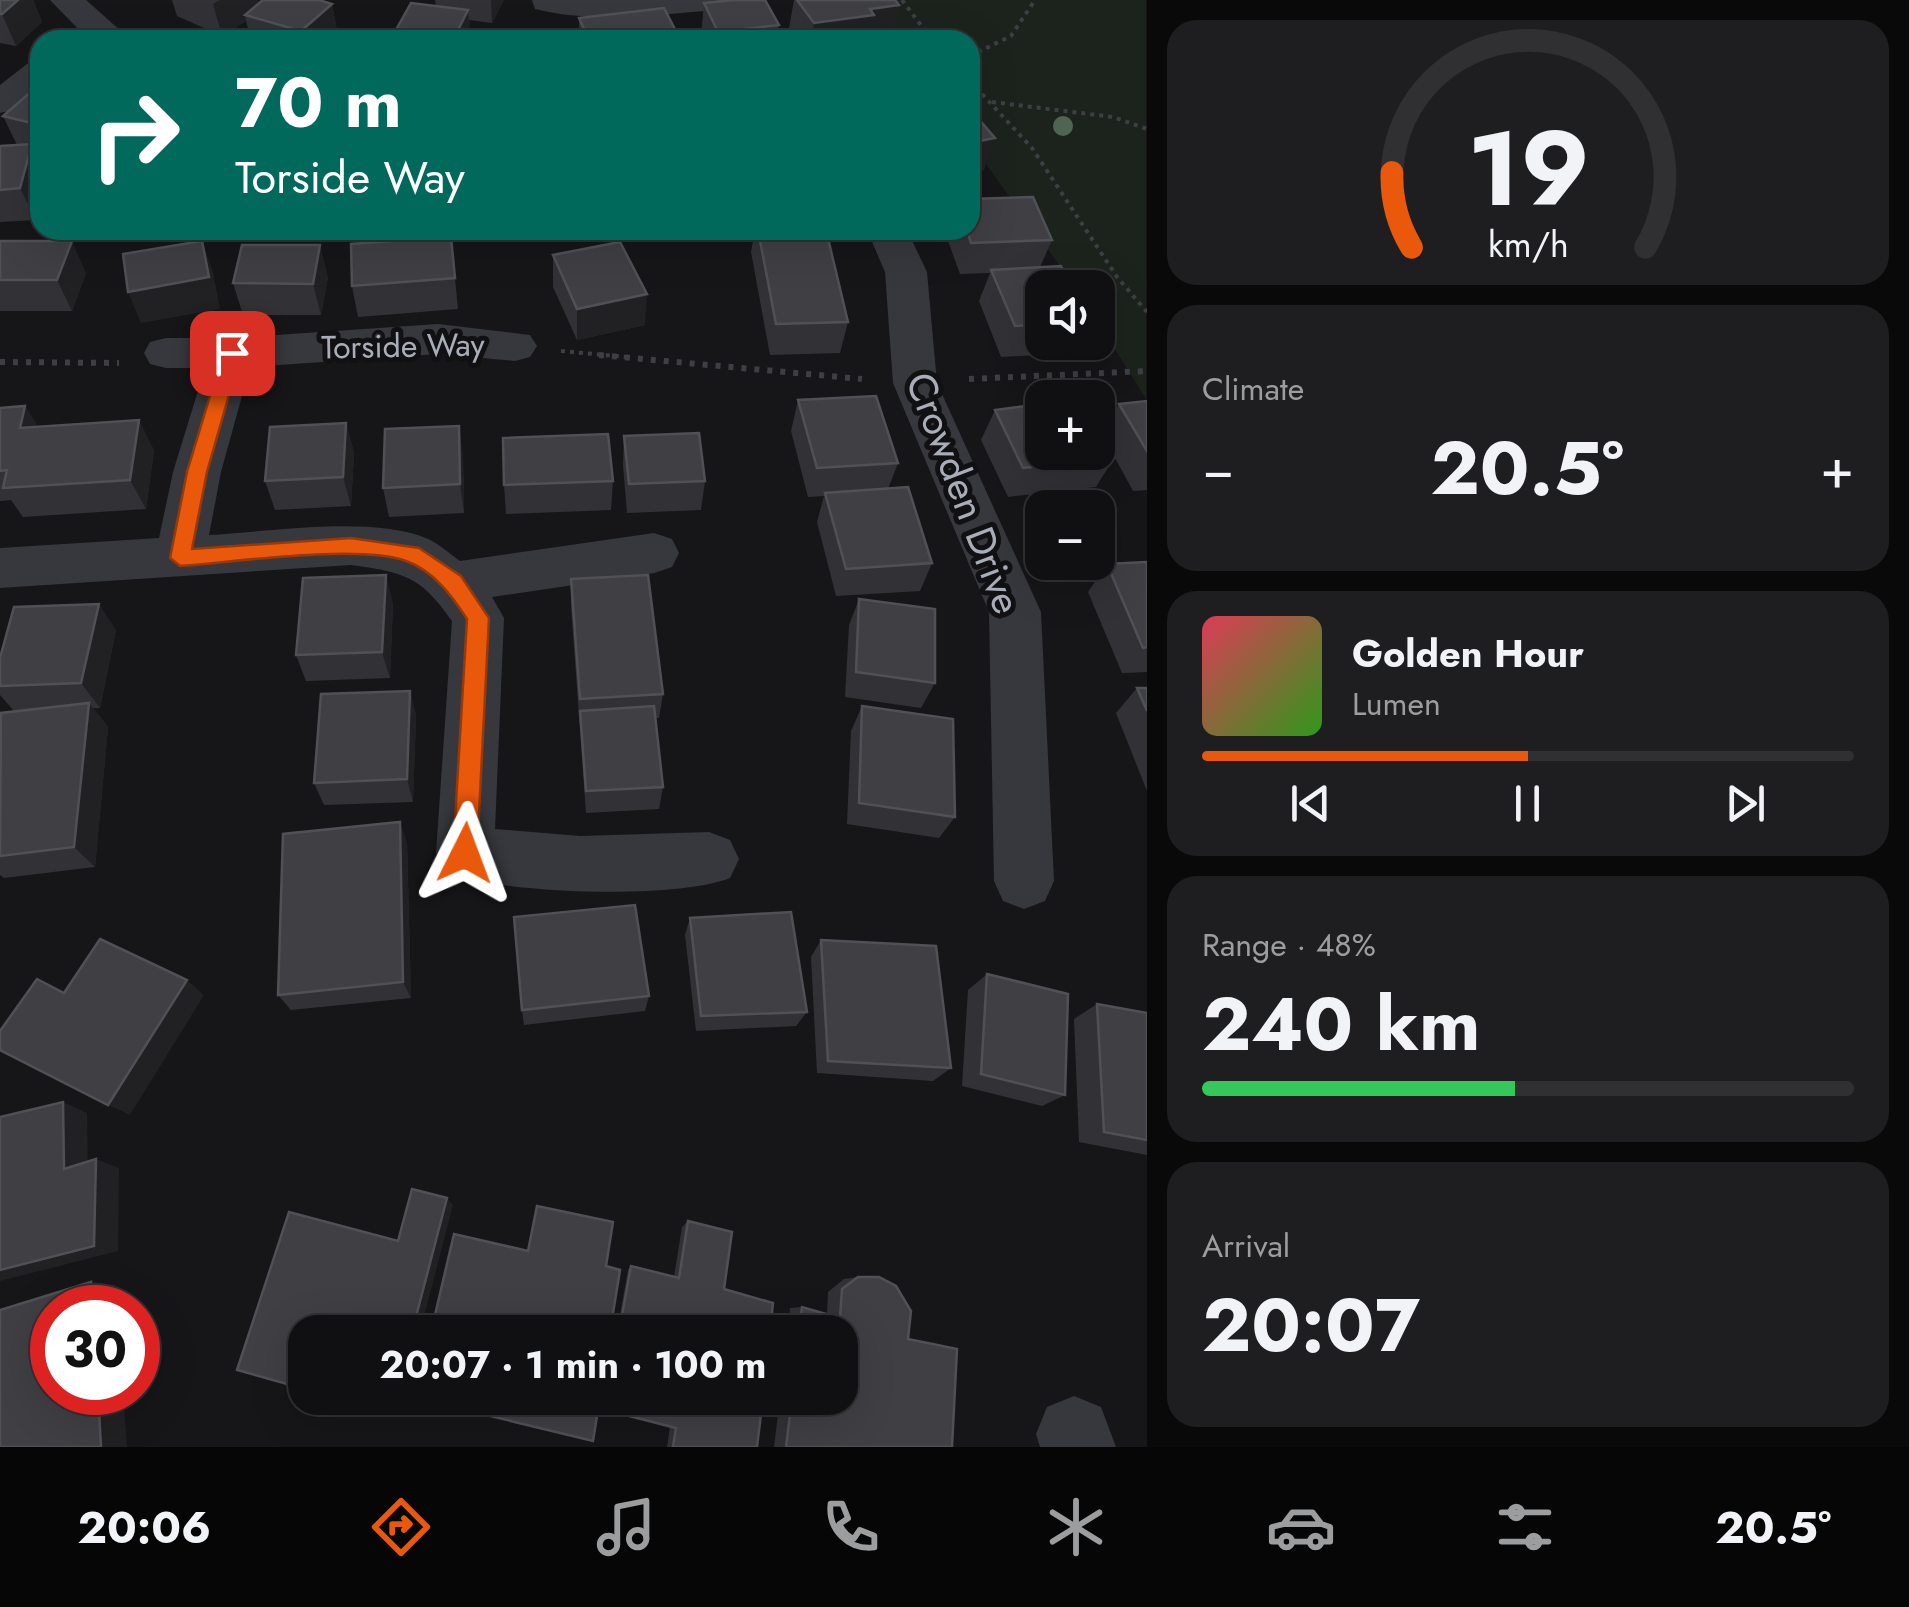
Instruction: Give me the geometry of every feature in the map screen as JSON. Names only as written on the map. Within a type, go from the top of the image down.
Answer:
[{"type":"street","points":[[67,0],[96,30]]},
{"type":"street","points":[[544,10],[720,0]]},
{"type":"street","points":[[0,102],[30,80]]},
{"type":"street","name":"Crowden Drive","points":[[891,240],[906,272],[915,383],[1015,612],[1024,881]]},
{"type":"street","name":"Torside Way","points":[[166,352],[232,353],[438,339],[515,346]]},
{"type":"street","points":[[180,558],[197,472],[232,353]]},
{"type":"street","points":[[0,568],[351,546],[412,554],[453,582],[478,618],[465,853],[580,864],[709,860]]},
{"type":"street","points":[[453,582],[654,553]]},
{"type":"path","points":[[902,0],[924,30]]},
{"type":"path","points":[[980,51],[1011,36],[1035,0]]},
{"type":"path","points":[[980,90],[1032,148],[1117,277],[1146,312]]},
{"type":"path","points":[[992,102],[1114,117],[1146,129]]},
{"type":"path","points":[[515,346],[915,383],[1146,371]]},
{"type":"path","points":[[0,362],[133,364],[166,352]]},
{"type":"shaded area","points":[[865,0],[1146,0],[1146,399],[1115,349],[1115,270],[1063,270],[980,156],[980,30],[887,30]]},
{"type":"building","points":[[0,0],[18,0],[0,14]]},
{"type":"building","points":[[263,0],[319,0],[332,4],[302,30],[245,15]]},
{"type":"building","points":[[765,0],[779,25],[717,30],[704,3]]},
{"type":"building","points":[[797,0],[895,0],[899,5],[870,9],[874,15],[814,23]]},
{"type":"building","points":[[411,3],[468,10],[458,30],[396,30]]},
{"type":"building","points":[[664,8],[675,30],[584,30],[579,18]]},
{"type":"building","points":[[30,93],[30,123],[3,116]]},
{"type":"building","points":[[980,121],[995,138],[980,141]]},
{"type":"building","points":[[30,144],[20,188],[0,190],[0,146]]},
{"type":"building","points":[[1033,197],[1052,240],[971,243],[970,240],[980,240],[980,199]]},
{"type":"building","points":[[451,240],[455,278],[352,286],[351,244]]},
{"type":"building","points":[[760,240],[828,240],[848,322],[776,324]]},
{"type":"building","points":[[0,241],[72,241],[57,280],[0,280]]},
{"type":"building","points":[[202,241],[209,277],[128,292],[123,254]]},
{"type":"building","points":[[620,242],[647,294],[577,309],[553,255]]},
{"type":"building","points":[[242,245],[320,245],[313,284],[233,283]]},
{"type":"building","points":[[1061,266],[1063,270],[1025,270],[1025,325],[1015,326],[991,270]]},
{"type":"building","points":[[876,396],[898,463],[817,468],[798,400]]},
{"type":"building","points":[[1147,401],[1147,451],[1119,404]]},
{"type":"building","points":[[25,406],[20,428],[139,420],[130,480],[3,488],[7,470],[0,471],[0,408]]},
{"type":"building","points":[[1025,406],[1025,468],[1023,468],[995,410]]},
{"type":"building","points":[[346,423],[343,477],[265,481],[270,427]]},
{"type":"building","points":[[459,426],[460,484],[383,488],[385,429]]},
{"type":"building","points":[[699,433],[705,481],[629,484],[624,436]]},
{"type":"building","points":[[608,434],[613,481],[504,485],[503,438]]},
{"type":"building","points":[[908,487],[932,563],[846,569],[825,493]]},
{"type":"building","points":[[1147,562],[1147,647],[1143,648],[1114,580],[1115,564]]},
{"type":"building","points":[[386,575],[382,652],[296,655],[303,578]]},
{"type":"building","points":[[648,575],[663,694],[580,699],[571,579]]},
{"type":"building","points":[[859,599],[935,609],[935,683],[856,672]]},
{"type":"building","points":[[99,604],[81,683],[0,686],[0,658],[14,607]]},
{"type":"building","points":[[1137,688],[1147,688],[1147,711]]},
{"type":"building","points":[[410,691],[407,779],[314,783],[321,694]]},
{"type":"building","points":[[89,703],[74,847],[0,856],[1,713]]},
{"type":"building","points":[[654,706],[663,787],[586,791],[580,711]]},
{"type":"building","points":[[862,706],[953,719],[955,817],[859,803]]},
{"type":"building","points":[[400,822],[403,982],[278,995],[283,834]]},
{"type":"building","points":[[635,905],[649,996],[522,1010],[514,917]]},
{"type":"building","points":[[791,912],[807,1012],[701,1016],[690,918]]},
{"type":"building","points":[[100,939],[187,980],[108,1105],[0,1050],[0,1031],[37,979],[64,993]]},
{"type":"building","points":[[821,940],[936,946],[951,1068],[828,1061]]},
{"type":"building","points":[[987,974],[1068,994],[1065,1095],[981,1074]]},
{"type":"building","points":[[1097,1004],[1147,1013],[1147,1140],[1104,1132]]},
{"type":"building","points":[[63,1102],[64,1169],[96,1159],[94,1246],[0,1270],[0,1117]]},
{"type":"building","points":[[412,1189],[447,1198],[416,1315],[288,1315],[288,1384],[237,1370],[289,1212],[398,1241]]},
{"type":"building","points":[[537,1206],[613,1222],[606,1266],[620,1270],[613,1315],[435,1315],[454,1234],[528,1251]]},
{"type":"building","points":[[688,1221],[732,1232],[724,1289],[773,1303],[772,1315],[622,1315],[631,1266],[679,1278]]},
{"type":"building","points":[[858,1277],[879,1277],[896,1286],[911,1311],[908,1339],[957,1349],[952,1447],[786,1447],[790,1415],[858,1415],[858,1315],[840,1315],[842,1289]]},
{"type":"building","points":[[30,1301],[30,1415],[99,1415],[101,1447],[0,1447],[0,1310]]},
{"type":"building","points":[[802,1307],[830,1315],[801,1315]]},
{"type":"building","points":[[486,1415],[597,1415],[593,1441]]},
{"type":"building","points":[[625,1415],[761,1415],[757,1447],[673,1447],[676,1428]]},
{"type":"route","points":[[232,353],[197,472],[180,558],[351,546],[412,554],[453,582],[478,618],[465,853]]}]
